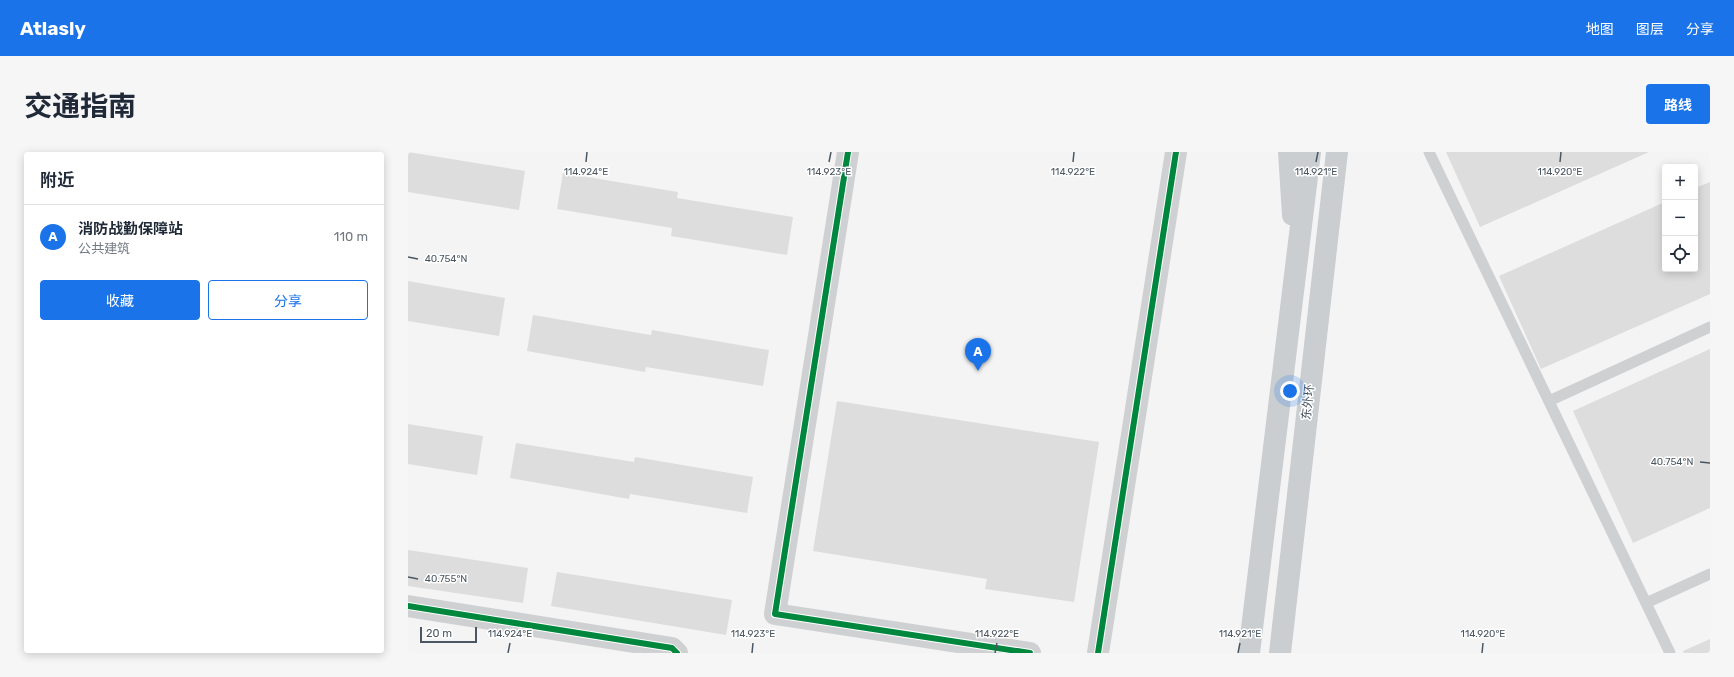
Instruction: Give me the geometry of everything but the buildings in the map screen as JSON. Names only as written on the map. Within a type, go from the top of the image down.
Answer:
[{"type":"main road","points":[[1289,152],[1297,268]]},
{"type":"main road","points":[[1249,653],[1310,152]]},
{"type":"main road","name":"东外环","points":[[1280,653],[1337,152]]},
{"type":"main road","points":[[1323,273],[1349,152]]},
{"type":"street","points":[[848,152],[775,614],[939,646],[1030,653]]},
{"type":"street","points":[[1098,653],[1176,152]]},
{"type":"street","points":[[408,606],[672,648],[677,653]]},
{"type":"lane","points":[[1429,152],[1670,653]]},
{"type":"lane","points":[[1549,401],[1710,327]]},
{"type":"lane","points":[[1646,603],[1710,574]]},
{"type":"cycle path","points":[[848,152],[775,614],[1030,653]]},
{"type":"cycle path","points":[[1098,653],[1176,152]]},
{"type":"cycle path","points":[[408,606],[672,648],[677,653]]},
{"type":"place","name":"消防战勤保障站","points":[[978,371]]}]
